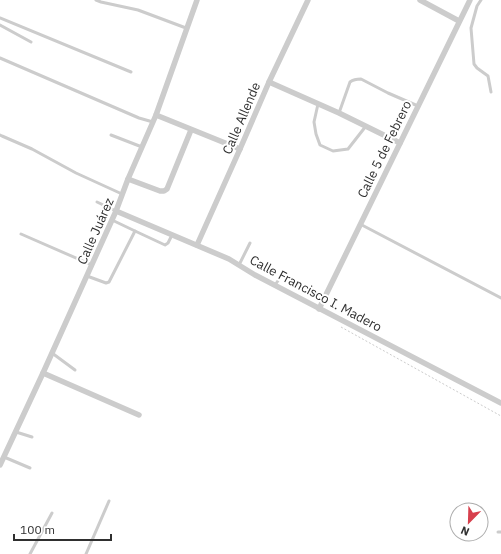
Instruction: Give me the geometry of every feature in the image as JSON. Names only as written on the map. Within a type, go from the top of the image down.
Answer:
[{"type":"street","name":"Calle Juárez","points":[[0,465],[2,456],[16,432],[116,211],[128,179],[156,115],[197,0]]},
{"type":"street","name":"Calle Allende","points":[[197,245],[269,82],[308,0]]},
{"type":"street","points":[[420,0],[459,21]]},
{"type":"street","name":"Calle 5 de Febrero","points":[[319,309],[470,0]]},
{"type":"street","points":[[269,82],[400,143]]},
{"type":"street","points":[[156,115],[240,149]]},
{"type":"street","points":[[128,179],[160,191],[167,189],[191,130]]},
{"type":"street","name":"Calle Francisco I. Madero","points":[[116,211],[229,259],[255,275],[319,309],[501,403]]},
{"type":"street","points":[[43,373],[139,414]]},
{"type":"lane","points":[[96,0],[138,10],[186,28]]},
{"type":"lane","points":[[481,0],[477,6],[471,28],[474,64],[488,76],[491,92]]},
{"type":"lane","points":[[0,18],[131,72]]},
{"type":"lane","points":[[0,25],[32,42]]},
{"type":"lane","points":[[0,58],[139,118],[153,122]]},
{"type":"lane","points":[[338,113],[350,82],[357,79],[361,79],[418,106]]},
{"type":"lane","points":[[318,104],[314,122],[316,134],[320,145],[333,151],[348,149],[366,126]]},
{"type":"lane","points":[[0,134],[32,149],[76,173],[123,194]]},
{"type":"lane","points":[[111,135],[142,147]]},
{"type":"lane","points":[[97,202],[116,211]]},
{"type":"lane","points":[[112,220],[165,246],[172,235]]},
{"type":"lane","points":[[360,224],[501,298]]},
{"type":"lane","points":[[87,276],[106,283],[109,282],[135,231]]},
{"type":"lane","points":[[21,234],[92,265]]},
{"type":"lane","points":[[238,265],[250,243]]},
{"type":"lane","points":[[275,285],[282,275]]},
{"type":"lane","points":[[52,354],[74,370]]},
{"type":"lane","points":[[16,432],[32,437]]},
{"type":"lane","points":[[2,456],[30,468]]},
{"type":"lane","points":[[86,554],[109,501]]},
{"type":"lane","points":[[30,554],[52,513]]},
{"type":"path","points":[[341,327],[501,416]]}]
